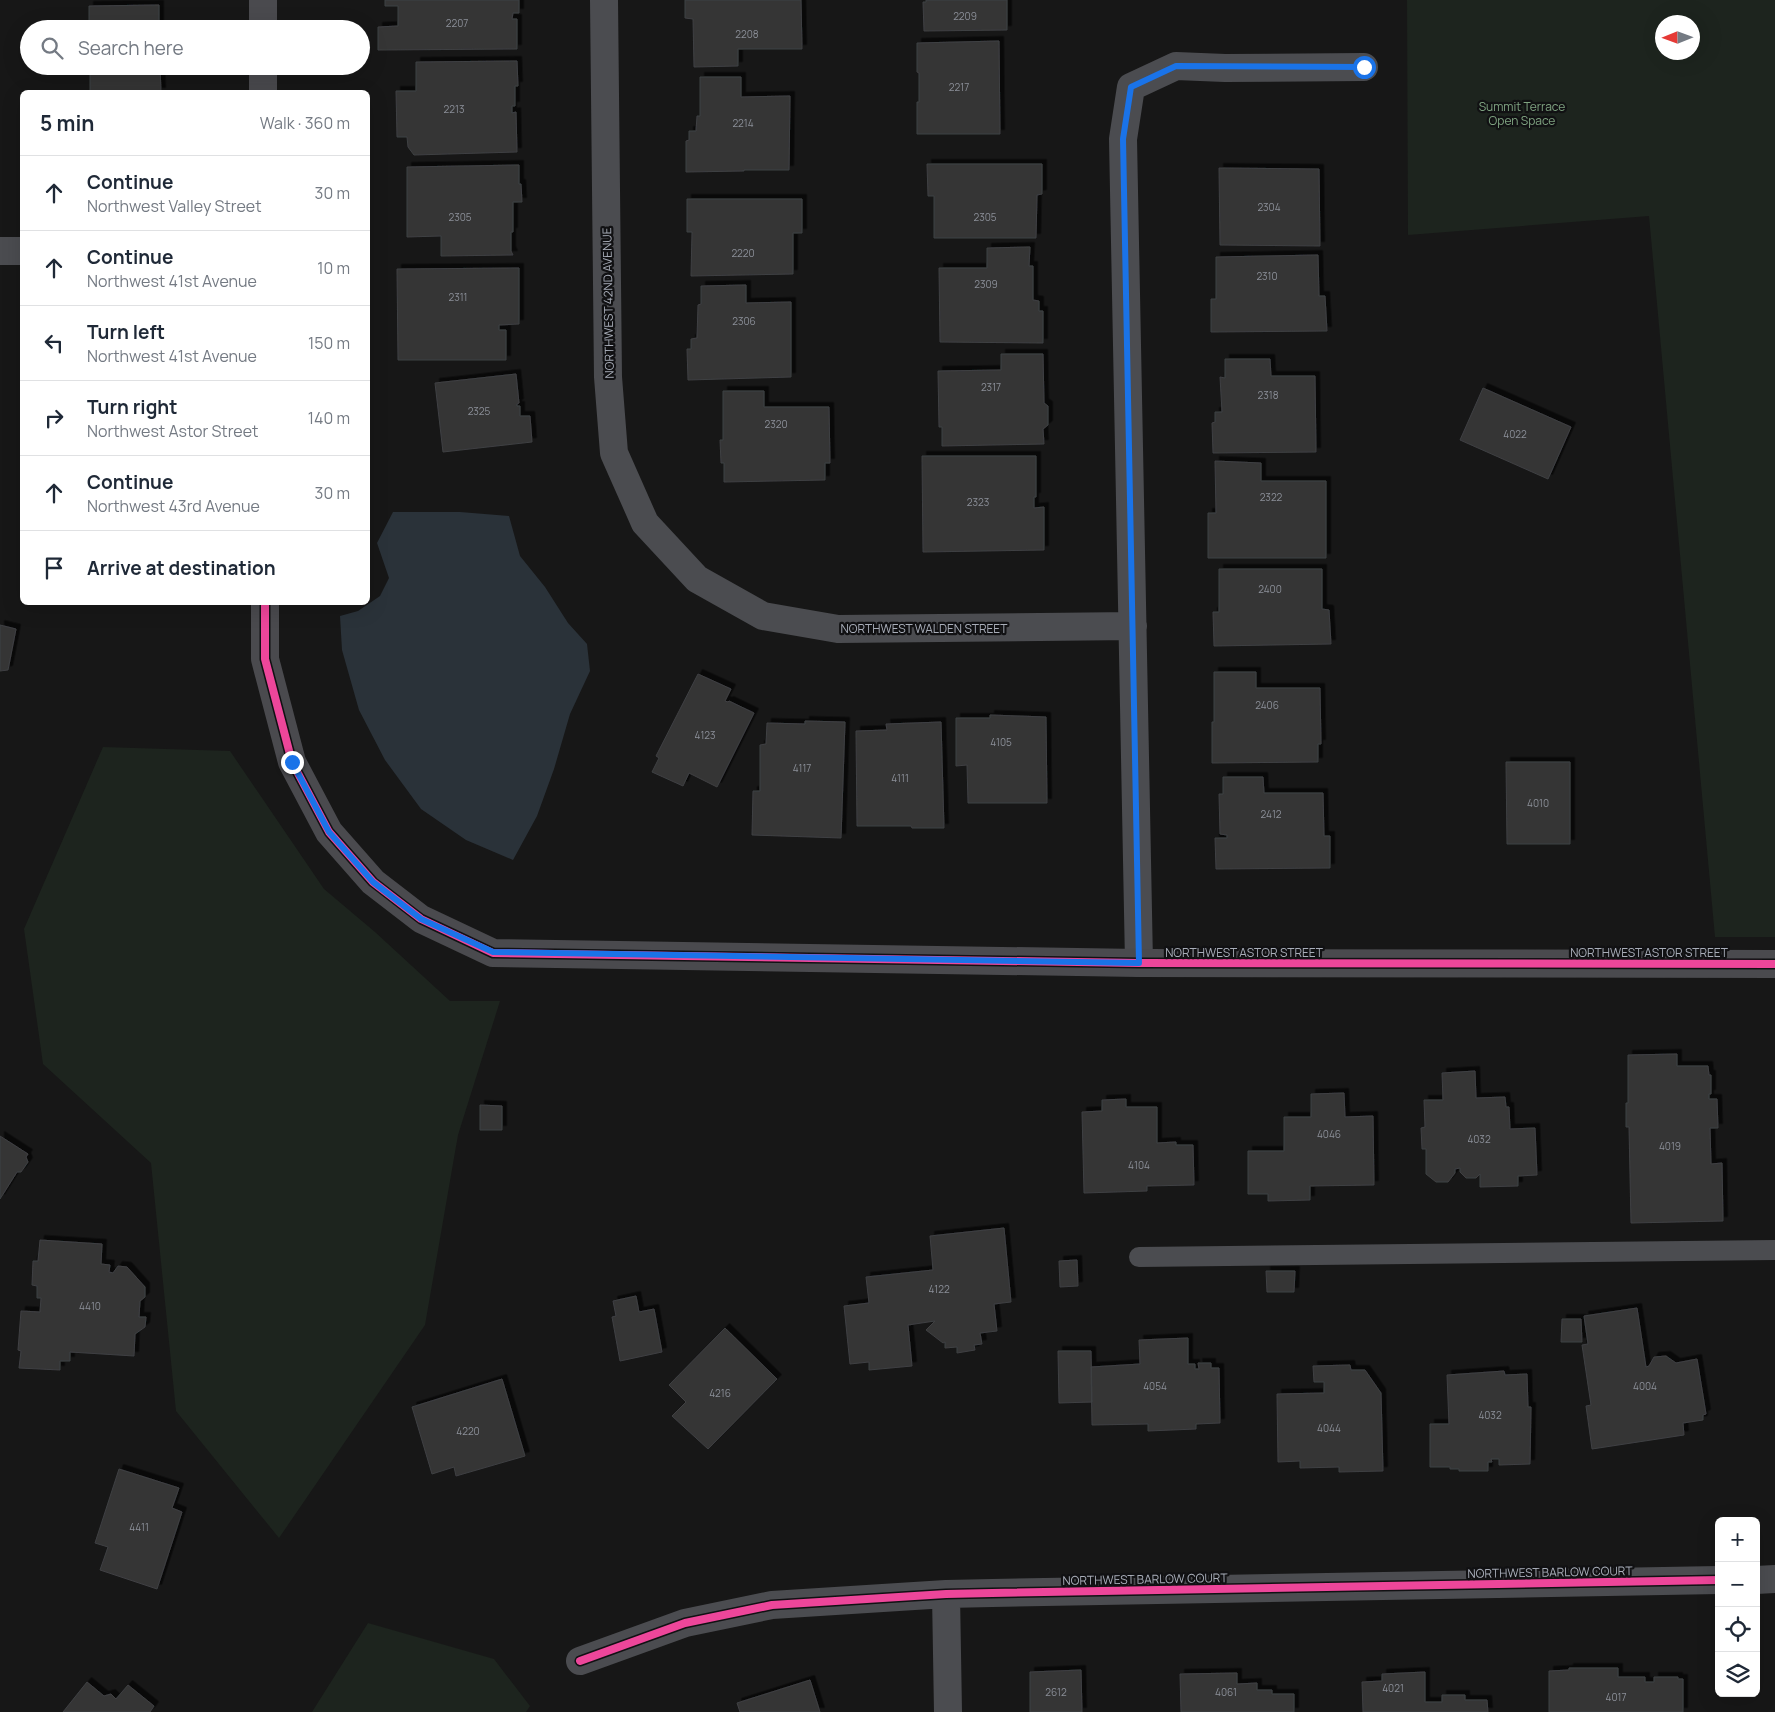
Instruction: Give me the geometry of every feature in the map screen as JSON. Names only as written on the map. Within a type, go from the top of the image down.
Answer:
[{"type":"street","points":[[263,0],[263,20]]},
{"type":"street","name":"NORTHWEST 42ND AVENUE","points":[[604,0],[608,377],[614,453],[645,523],[697,579]]},
{"type":"street","points":[[1139,963],[1123,139],[1131,87],[1176,66],[1364,67]]},
{"type":"street","points":[[263,75],[263,90]]},
{"type":"street","points":[[0,251],[20,250]]},
{"type":"street","name":"NORTHWEST WALDEN STREET","points":[[697,579],[763,616],[838,629],[1133,626]]},
{"type":"street","name":"NORTHWEST ASTOR STREET","points":[[265,605],[265,659],[292,762],[329,832],[373,882],[421,919],[493,952],[1139,963],[1775,964]]},
{"type":"street","name":"NORTHWEST BARLOW COURT","points":[[580,1661],[685,1623],[772,1605],[946,1594],[1715,1580]]},
{"type":"street","points":[[1760,1580],[1775,1580]]},
{"type":"street","points":[[946,1594],[948,1712]]},
{"type":"lane","points":[[1139,1257],[1775,1250]]},
{"type":"green space","name":"Summit Terrace Open Space","points":[[1407,0],[1775,0],[1775,937],[1715,937],[1649,216],[1408,235]]},
{"type":"green space","points":[[103,747],[230,751],[324,889],[375,932],[450,1001],[500,1001],[458,1135],[425,1325],[279,1538],[176,1411],[151,1163],[43,1064],[24,929]]},
{"type":"green space","points":[[368,1623],[494,1659],[530,1706],[526,1712],[312,1712]]},
{"type":"shaded area","points":[[393,512],[460,512],[509,516],[520,556],[545,587],[568,623],[587,644],[590,671],[570,714],[554,769],[537,816],[513,860],[466,840],[421,809],[385,760],[359,710],[342,650],[340,616],[358,611],[370,605],[370,603],[380,596],[389,578],[377,543]]},
{"type":"building","points":[[385,0],[519,0],[519,13],[513,13],[512,19],[517,19],[517,49],[378,50],[378,27],[398,26],[398,6],[385,6]]},
{"type":"building","points":[[685,0],[801,0],[802,49],[738,49],[738,66],[694,67],[693,19],[685,18]]},
{"type":"building","points":[[926,0],[1007,0],[1007,30],[924,31],[923,2],[926,2]]},
{"type":"building","points":[[159,5],[159,20],[89,20],[89,6]]},
{"type":"building","points":[[999,41],[1000,134],[917,134],[919,73],[917,72],[917,43]]},
{"type":"building","points":[[517,61],[518,86],[515,86],[515,106],[512,106],[512,113],[516,112],[517,152],[414,155],[408,147],[407,137],[397,137],[396,91],[416,91],[416,62]]},
{"type":"building","points":[[90,75],[160,75],[161,90],[90,90]]},
{"type":"building","points":[[700,77],[741,77],[741,97],[790,96],[789,170],[686,172],[686,141],[689,140],[689,131],[696,131],[697,116],[700,116]]},
{"type":"building","points":[[927,164],[1042,164],[1042,194],[1037,195],[1036,238],[934,238],[934,196],[928,196]]},
{"type":"building","points":[[519,165],[519,184],[521,184],[522,202],[513,202],[511,251],[513,255],[441,256],[441,236],[407,237],[407,167]]},
{"type":"building","points":[[1219,168],[1319,169],[1320,246],[1220,245]]},
{"type":"building","points":[[687,199],[802,199],[802,233],[793,233],[793,274],[691,276],[692,232],[687,232]]},
{"type":"building","points":[[1030,247],[1029,266],[1033,266],[1033,300],[1039,301],[1039,311],[1043,311],[1043,343],[940,342],[939,268],[987,268],[987,248]]},
{"type":"building","points":[[1318,255],[1319,296],[1325,296],[1327,331],[1211,332],[1211,299],[1216,299],[1216,257]]},
{"type":"building","points":[[519,268],[519,324],[499,325],[499,330],[506,330],[506,360],[398,360],[397,269]]},
{"type":"building","points":[[746,285],[746,303],[791,302],[791,377],[688,380],[687,349],[691,349],[691,339],[697,338],[698,305],[701,304],[701,286]]},
{"type":"building","points":[[1001,354],[1043,354],[1044,403],[1048,406],[1048,425],[1043,429],[1044,444],[942,446],[942,427],[939,427],[938,371],[1001,370]]},
{"type":"building","points":[[1225,359],[1270,359],[1271,376],[1315,376],[1316,452],[1213,453],[1212,423],[1215,422],[1215,412],[1222,412],[1220,377],[1225,378]]},
{"type":"building","points":[[516,374],[519,403],[517,406],[520,406],[520,416],[530,416],[532,442],[443,452],[435,383]]},
{"type":"building","points":[[1483,388],[1571,427],[1548,479],[1460,440]]},
{"type":"building","points":[[723,391],[764,391],[764,407],[829,407],[830,463],[825,463],[825,480],[724,482],[724,463],[721,463],[720,440],[723,440]]},
{"type":"building","points":[[922,456],[1036,456],[1036,497],[1034,497],[1034,508],[1044,507],[1044,550],[923,552]]},
{"type":"building","points":[[1215,461],[1261,463],[1261,481],[1326,481],[1326,558],[1208,558],[1208,513],[1216,513]]},
{"type":"building","points":[[1219,569],[1322,569],[1322,609],[1329,610],[1331,644],[1214,646],[1213,612],[1219,612]]},
{"type":"building","points":[[0,625],[16,629],[8,670],[0,671]]},
{"type":"building","points":[[1214,672],[1256,672],[1256,688],[1320,688],[1321,744],[1318,744],[1318,762],[1212,763]]},
{"type":"building","points":[[698,674],[731,689],[725,701],[729,701],[754,713],[717,787],[689,773],[683,786],[652,772],[659,758],[656,756]]},
{"type":"building","points":[[990,715],[1046,717],[1047,803],[968,803],[967,765],[956,766],[956,718],[990,718]]},
{"type":"building","points":[[805,721],[845,722],[841,838],[752,835],[753,791],[760,791],[760,745],[766,744],[767,723],[805,724]]},
{"type":"building","points":[[941,722],[944,828],[857,826],[856,731],[887,730],[886,724]]},
{"type":"building","points":[[1506,762],[1570,762],[1570,844],[1507,844]]},
{"type":"building","points":[[1223,777],[1263,777],[1264,793],[1323,793],[1324,836],[1330,836],[1330,868],[1216,869],[1215,838],[1227,838],[1227,835],[1220,834],[1219,794],[1223,794]]},
{"type":"building","points":[[1677,1054],[1677,1066],[1708,1066],[1709,1075],[1711,1075],[1711,1094],[1709,1094],[1709,1099],[1717,1099],[1718,1128],[1710,1128],[1711,1164],[1722,1163],[1723,1221],[1631,1223],[1629,1127],[1626,1127],[1628,1055]]},
{"type":"building","points":[[1475,1071],[1476,1098],[1505,1097],[1506,1107],[1509,1107],[1510,1129],[1535,1128],[1537,1175],[1518,1176],[1518,1186],[1480,1187],[1480,1174],[1476,1178],[1466,1178],[1460,1172],[1460,1168],[1455,1169],[1455,1173],[1448,1182],[1436,1182],[1426,1174],[1426,1149],[1422,1149],[1421,1128],[1425,1127],[1424,1100],[1443,1100],[1442,1073]]},
{"type":"building","points":[[1344,1093],[1345,1117],[1373,1116],[1374,1185],[1310,1186],[1310,1200],[1268,1201],[1268,1194],[1248,1194],[1248,1151],[1284,1151],[1284,1117],[1311,1117],[1311,1094]]},
{"type":"building","points":[[1126,1099],[1126,1107],[1157,1107],[1157,1143],[1176,1142],[1176,1145],[1193,1145],[1194,1185],[1147,1186],[1147,1191],[1084,1193],[1082,1112],[1102,1111],[1102,1100]]},
{"type":"building","points":[[480,1105],[502,1106],[502,1130],[480,1130]]},
{"type":"building","points":[[0,1136],[28,1154],[26,1157],[28,1162],[21,1172],[17,1172],[0,1199]]},
{"type":"building","points":[[1004,1228],[1011,1302],[994,1304],[997,1331],[980,1333],[982,1344],[974,1345],[975,1350],[957,1353],[957,1347],[945,1348],[945,1342],[943,1343],[926,1330],[935,1321],[908,1325],[912,1366],[869,1370],[869,1362],[850,1364],[844,1306],[869,1303],[866,1277],[933,1270],[930,1236]]},
{"type":"building","points":[[40,1240],[102,1244],[101,1264],[110,1265],[109,1272],[113,1273],[118,1266],[127,1267],[145,1287],[145,1297],[140,1301],[139,1317],[146,1317],[145,1327],[135,1334],[134,1356],[70,1352],[70,1361],[60,1361],[60,1370],[19,1368],[21,1351],[18,1350],[21,1311],[40,1312],[41,1298],[37,1298],[37,1286],[32,1285],[33,1261],[38,1261]]},
{"type":"building","points":[[1077,1260],[1078,1286],[1060,1287],[1059,1261]]},
{"type":"building","points":[[1266,1271],[1295,1271],[1294,1292],[1267,1292]]},
{"type":"building","points":[[636,1296],[639,1312],[654,1309],[662,1352],[620,1361],[612,1317],[616,1316],[613,1301]]},
{"type":"building","points":[[1637,1308],[1646,1367],[1649,1366],[1654,1357],[1666,1356],[1676,1363],[1697,1359],[1706,1414],[1703,1415],[1703,1420],[1683,1423],[1684,1435],[1592,1449],[1586,1406],[1591,1405],[1582,1345],[1588,1344],[1584,1316]]},
{"type":"building","points":[[1562,1319],[1581,1319],[1582,1342],[1561,1342]]},
{"type":"building","points":[[725,1328],[777,1379],[708,1449],[672,1416],[686,1402],[669,1385]]},
{"type":"building","points":[[1188,1338],[1188,1364],[1195,1364],[1195,1369],[1199,1369],[1198,1363],[1211,1363],[1211,1368],[1219,1368],[1220,1423],[1196,1424],[1196,1429],[1148,1431],[1148,1424],[1092,1425],[1091,1367],[1140,1364],[1139,1340]]},
{"type":"building","points":[[1058,1351],[1091,1351],[1092,1402],[1059,1403]]},
{"type":"building","points":[[1350,1365],[1351,1370],[1365,1370],[1381,1393],[1383,1471],[1339,1472],[1339,1467],[1300,1468],[1300,1461],[1278,1462],[1277,1394],[1324,1393],[1324,1382],[1314,1382],[1313,1366]]},
{"type":"building","points":[[1504,1371],[1505,1375],[1527,1374],[1528,1407],[1531,1407],[1530,1464],[1499,1465],[1499,1459],[1491,1459],[1492,1462],[1488,1462],[1488,1471],[1459,1471],[1459,1469],[1450,1469],[1450,1467],[1430,1467],[1430,1424],[1449,1424],[1447,1375]]},
{"type":"building","points":[[502,1379],[525,1456],[456,1476],[454,1467],[432,1474],[412,1407]]},
{"type":"building","points":[[119,1469],[179,1488],[172,1508],[182,1512],[157,1589],[100,1570],[108,1547],[95,1543]]},
{"type":"building","points":[[1569,1668],[1618,1668],[1618,1677],[1645,1677],[1645,1682],[1654,1682],[1654,1677],[1678,1677],[1678,1679],[1683,1679],[1683,1712],[1549,1712],[1549,1671],[1569,1670]]},
{"type":"building","points":[[1081,1670],[1082,1712],[1030,1712],[1030,1672]]},
{"type":"building","points":[[1425,1672],[1425,1702],[1442,1702],[1442,1695],[1465,1695],[1465,1700],[1487,1700],[1488,1712],[1363,1712],[1362,1682],[1382,1681],[1382,1674]]},
{"type":"building","points":[[1237,1673],[1237,1684],[1257,1683],[1257,1690],[1272,1690],[1272,1694],[1294,1694],[1294,1712],[1181,1712],[1180,1674]]},
{"type":"building","points":[[810,1680],[820,1712],[740,1712],[737,1703]]},
{"type":"building","points":[[87,1682],[104,1696],[111,1694],[116,1699],[128,1685],[154,1706],[150,1712],[63,1712]]},
{"type":"cycle path","points":[[265,605],[265,659],[292,762],[329,832],[373,882],[421,919],[493,953],[1139,963],[1775,964]]},
{"type":"cycle path","points":[[580,1661],[685,1623],[772,1605],[946,1594],[1715,1580]]},
{"type":"route","points":[[292,762],[329,832],[373,882],[421,919],[493,952],[1139,963],[1123,139],[1131,87],[1176,66],[1225,68],[1364,67]]}]
